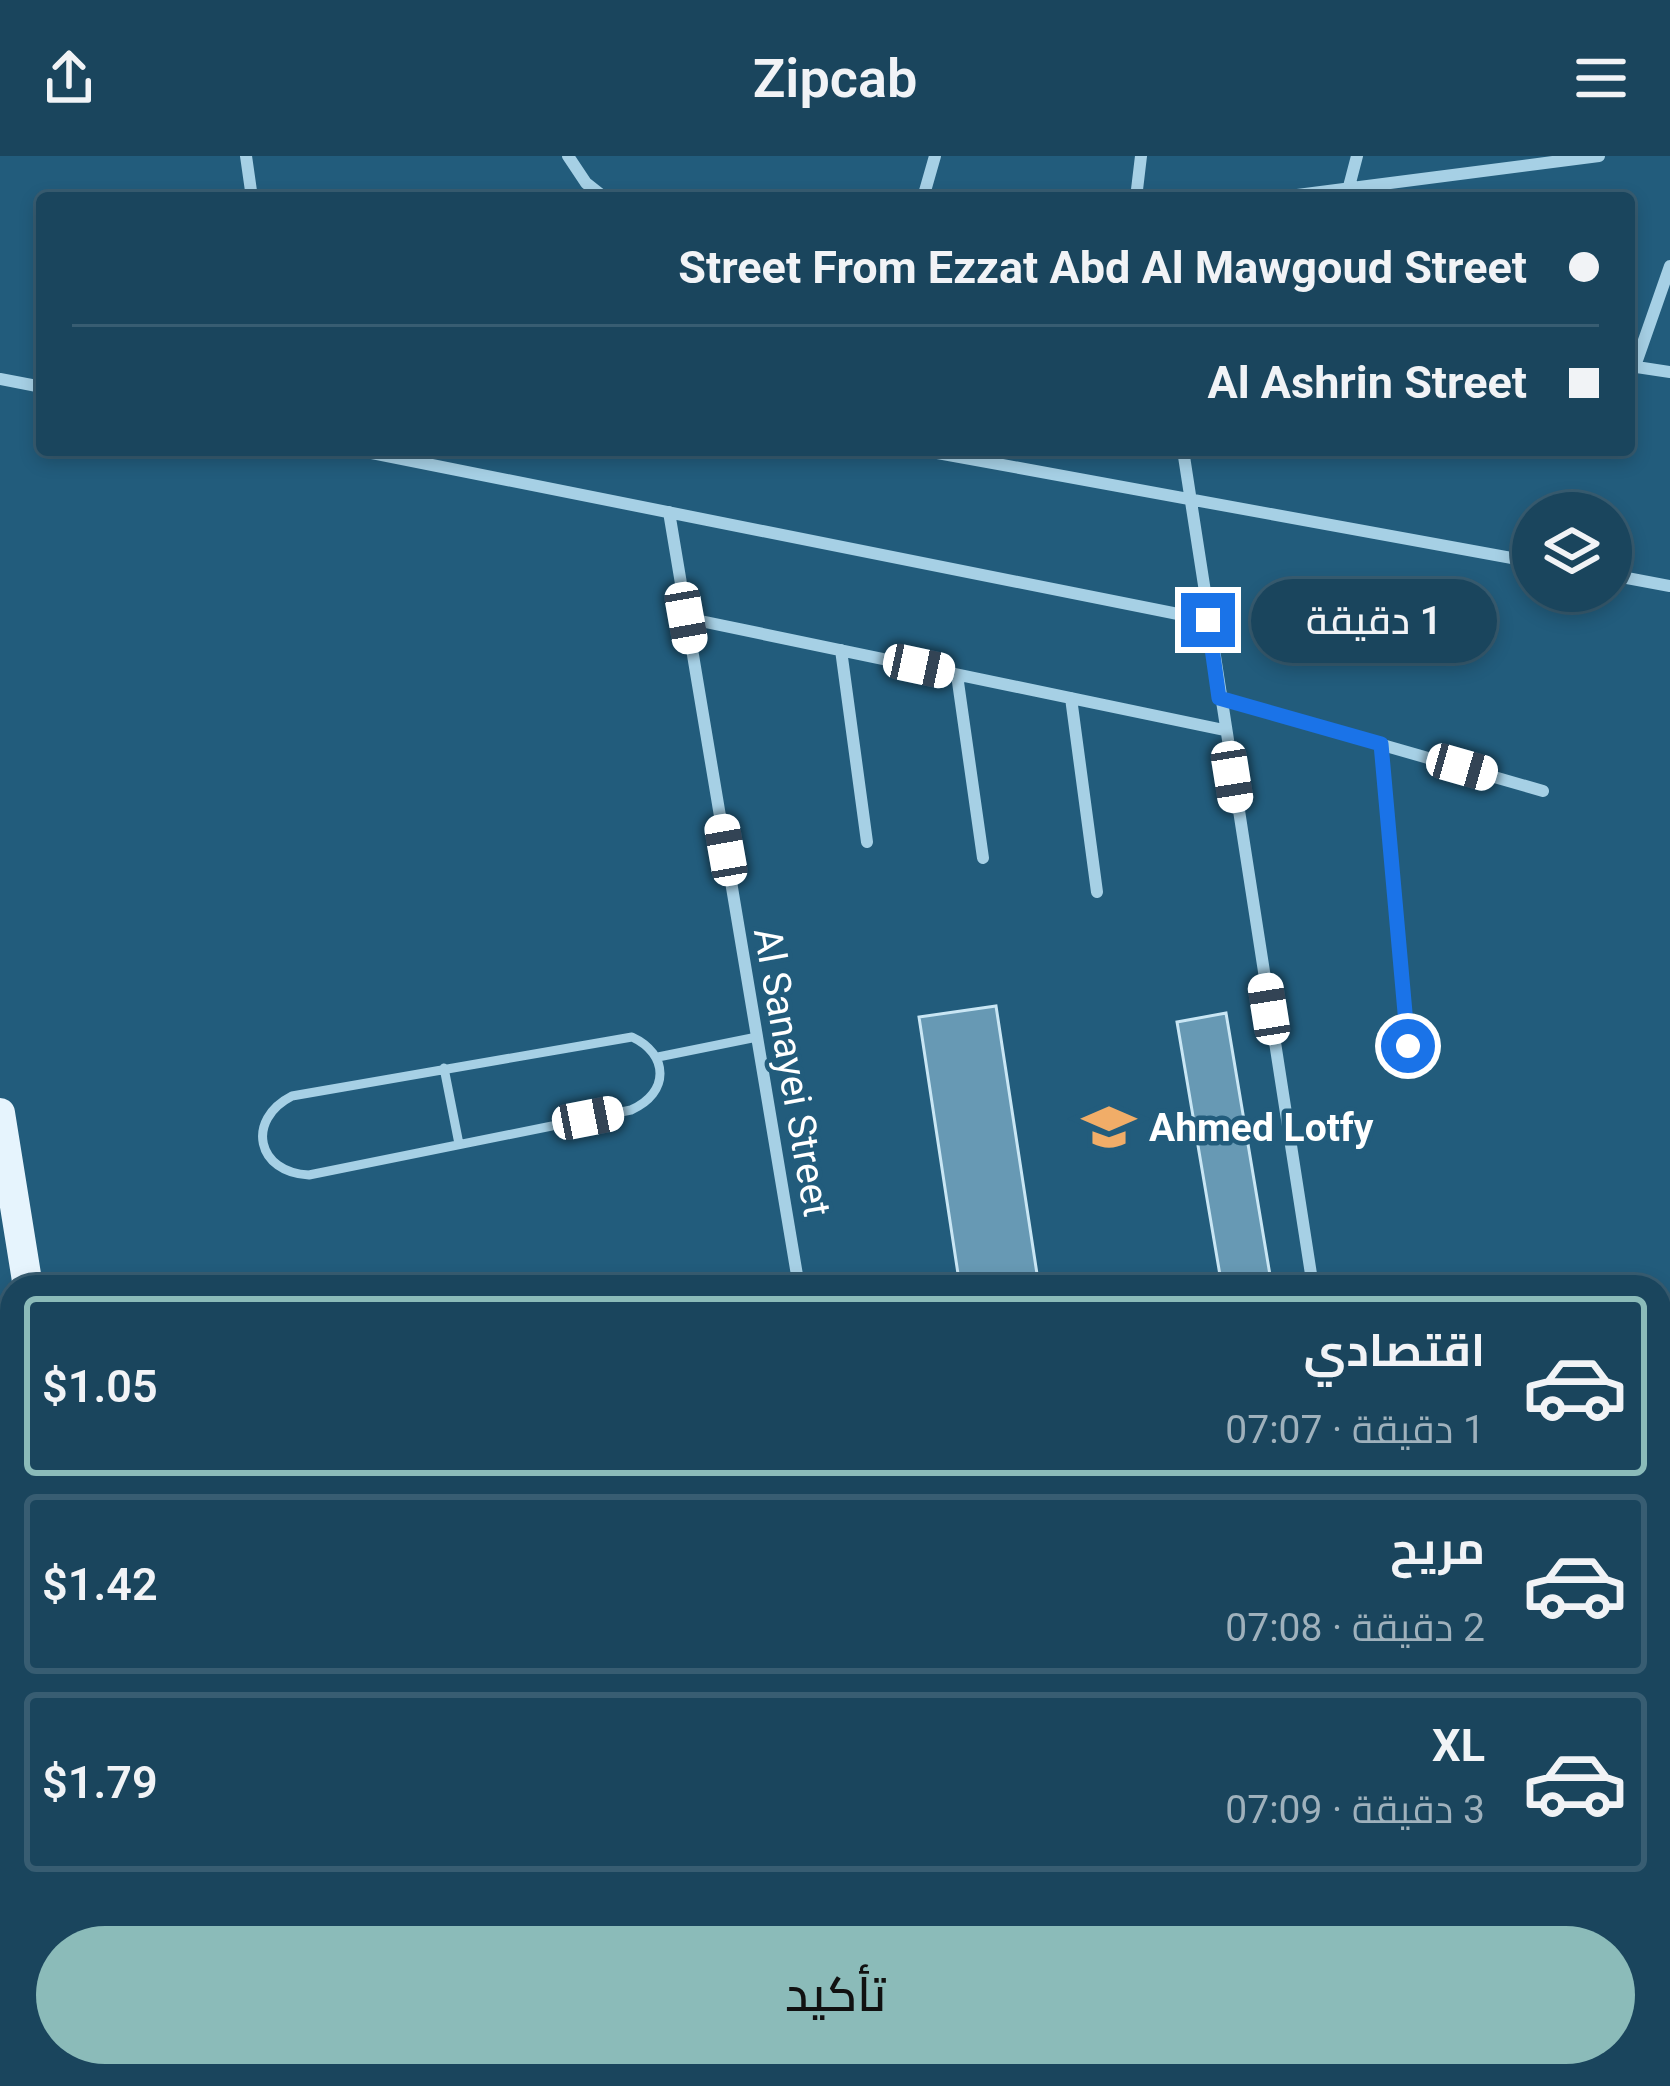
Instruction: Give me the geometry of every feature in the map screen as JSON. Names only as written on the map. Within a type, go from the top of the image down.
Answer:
[{"type":"main road","points":[[0,1114],[26,1275]]},
{"type":"street","points":[[246,156],[251,192]]},
{"type":"street","points":[[568,156],[597,192]]},
{"type":"street","points":[[586,156],[586,183]]},
{"type":"street","points":[[925,192],[935,156]]},
{"type":"street","points":[[1137,192],[1141,156]]},
{"type":"street","points":[[1347,192],[1357,156]]},
{"type":"street","points":[[1354,192],[1599,156]]},
{"type":"street","points":[[1635,358],[1670,266]]},
{"type":"street","points":[[1635,366],[1670,372]]},
{"type":"street","points":[[0,379],[36,386]]},
{"type":"street","points":[[387,456],[1208,620]]},
{"type":"street","points":[[951,456],[1192,504],[1512,558]]},
{"type":"street","points":[[1184,456],[1311,1275]]},
{"type":"street","name":"Al Sanayei Street","points":[[669,512],[797,1275]]},
{"type":"street","points":[[1632,579],[1670,586]]},
{"type":"street","points":[[686,618],[1224,730]]},
{"type":"street","points":[[841,650],[867,842]]},
{"type":"street","points":[[957,675],[983,858]]},
{"type":"street","points":[[1071,698],[1097,892]]},
{"type":"street","points":[[1219,698],[1543,791]]},
{"type":"street","points":[[1381,744],[1408,1046]]},
{"type":"lane","points":[[615,1037],[632,1037],[658,1057],[662,1074],[647,1103],[309,1175],[288,1174],[271,1163],[260,1144],[262,1124],[273,1105],[292,1096],[615,1037]]},
{"type":"lane","points":[[658,1057],[757,1037]]},
{"type":"lane","points":[[444,1068],[459,1144]]},
{"type":"building","points":[[996,1006],[1037,1275],[958,1275],[919,1017]]},
{"type":"building","points":[[1226,1013],[1270,1275],[1220,1275],[1177,1022]]},
{"type":"place","name":"Ahmed Lotfy","points":[[1109,1127]]},
{"type":"route","points":[[1208,620],[1219,698],[1381,744],[1408,1046]]}]
